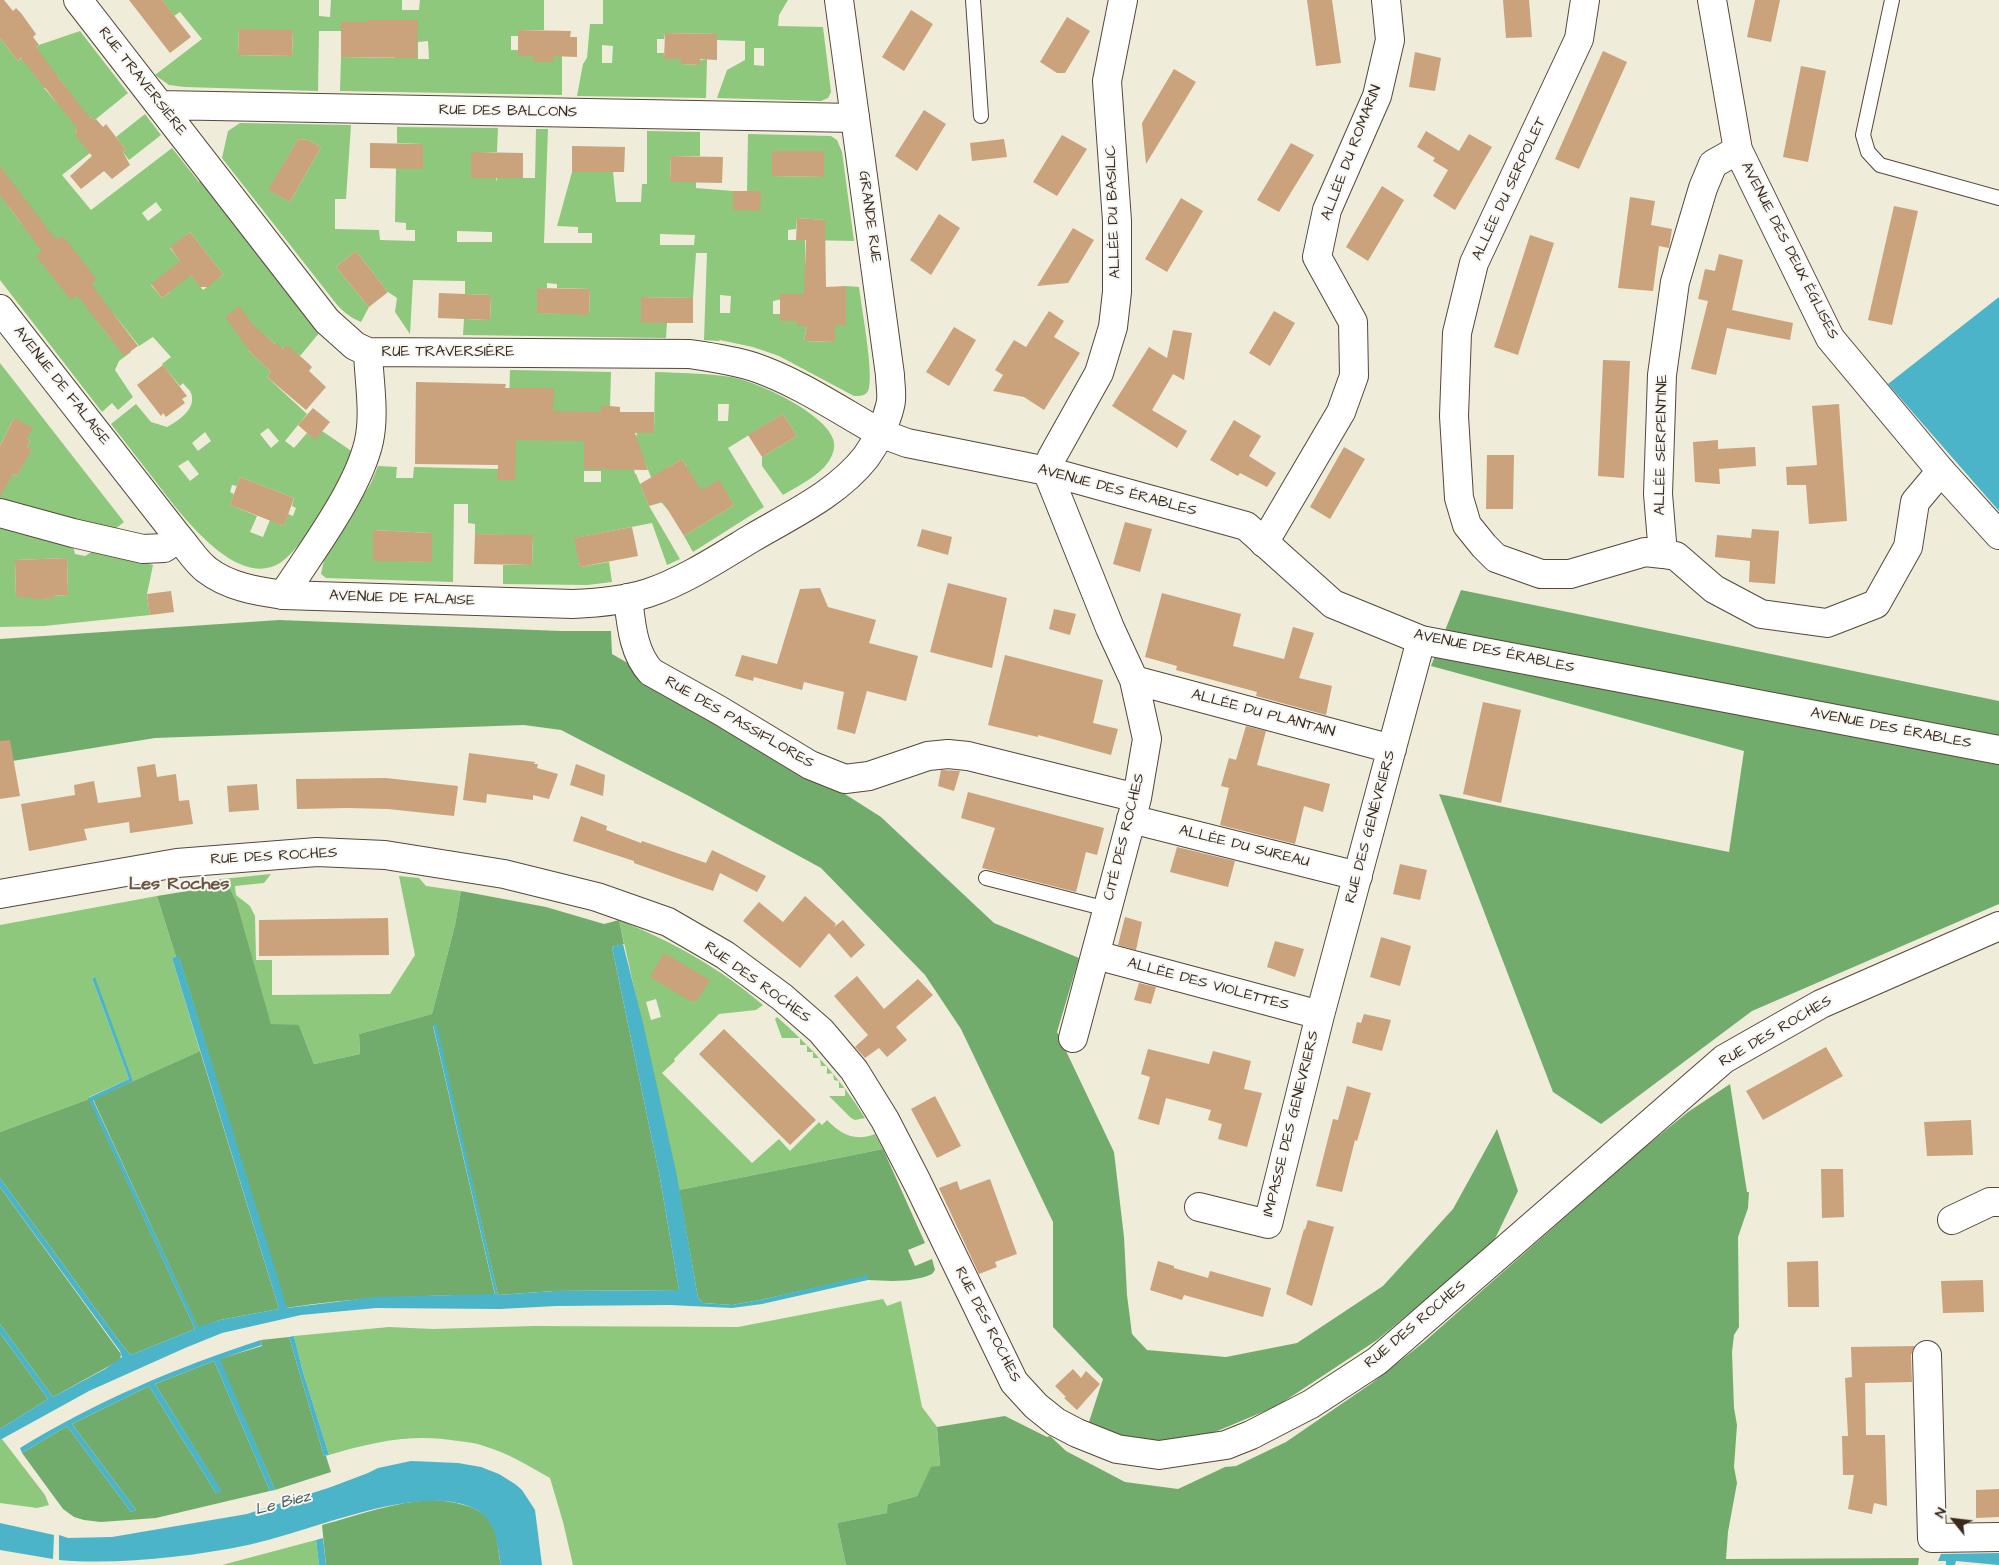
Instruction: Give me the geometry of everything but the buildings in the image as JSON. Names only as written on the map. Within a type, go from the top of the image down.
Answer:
[{"type":"street","name":"RUE TRAVERSIÈRE","points":[[78,0],[327,321],[355,346],[368,352],[690,354],[715,358],[753,366],[783,379],[880,433]]},
{"type":"street","name":"GRANDE RUE","points":[[840,0],[890,375],[891,404],[880,433]]},
{"type":"street","name":"ALLÉE DU BASILIC","points":[[1047,471],[1052,456],[1099,373],[1113,327],[1117,292],[1117,221],[1107,81],[1123,0]]},
{"type":"street","name":"ALLÉE DU ROMARIN","points":[[1264,543],[1341,412],[1354,376],[1353,322],[1317,257],[1327,210],[1377,96],[1390,40],[1386,0]]},
{"type":"street","name":"ALLÉE DU SERPOLET","points":[[1585,0],[1579,39],[1474,262],[1457,333],[1454,416],[1459,498],[1467,525],[1496,558],[1541,574],[1570,574],[1645,552],[1663,554]]},
{"type":"street","name":"AVENUE DES DEUX ÉGLISES","points":[[1712,0],[1738,150],[1830,338],[1941,471],[1999,536]]},
{"type":"street","name":"RUE DES BALCONS","points":[[160,105],[855,118]]},
{"type":"street","points":[[209,168],[202,154],[200,142],[205,125],[215,112],[237,107]]},
{"type":"street","name":"ALLÉE SERPENTINE","points":[[1663,554],[1658,494],[1662,375],[1675,282],[1713,164],[1738,150]]},
{"type":"street","name":"AVENUE DE FALAISE","points":[[0,309],[179,538],[206,569],[225,582],[250,590],[283,595],[572,604],[594,603],[649,593],[686,576],[818,499],[848,476],[866,456],[880,433]]},
{"type":"street","points":[[283,595],[346,496],[360,467],[369,440],[371,408],[368,352]]},
{"type":"street","name":"AVENUE DES ÉRABLES","points":[[880,433],[907,443],[1047,471],[1246,526],[1333,604],[1421,640],[1999,750]]},
{"type":"street","name":"CITÉ DES ROCHES","points":[[1047,471],[1110,628],[1134,680],[1147,739],[1134,809],[1073,1038]]},
{"type":"street","points":[[1663,554],[1676,556],[1714,589],[1761,614],[1827,623],[1876,604],[1908,547],[1915,502],[1941,471]]},
{"type":"street","points":[[0,513],[73,533],[143,548],[164,548],[179,538]]},
{"type":"street","name":"RUE DES PASSIFLORES","points":[[628,598],[635,644],[644,664],[651,672],[810,765],[845,779],[869,776],[928,756],[948,754],[968,756],[1134,809]]},
{"type":"street","name":"RUE DES GENÉVRIERS","points":[[1320,1015],[1421,640]]},
{"type":"street","name":"ALLÉE DU PLANTAIN","points":[[1134,680],[1392,749]]},
{"type":"street","name":"ALLÉE DU SUREAU","points":[[1134,809],[1358,876]]},
{"type":"street","name":"RUE DES ROCHES","points":[[0,894],[177,863],[317,852],[385,855],[504,874],[598,898],[668,922],[725,955],[782,997],[821,1031],[854,1070],[885,1120],[913,1174],[1014,1382],[1036,1406],[1056,1422],[1077,1433],[1117,1449],[1159,1456],[1226,1445],[1251,1436],[1311,1404],[1377,1361],[1724,1059],[1821,1004],[1999,926]]},
{"type":"street","name":"ALLÉE DES VIOLETTES","points":[[1096,955],[1320,1015]]},
{"type":"street","name":"IMPASSE DES GENEVRIERS","points":[[1199,1207],[1268,1224],[1320,1015]]},
{"type":"street","points":[[1952,1220],[1990,1202],[1999,1202]]},
{"type":"street","points":[[1927,1355],[1932,1538],[1999,1536]]},
{"type":"lane","points":[[973,0],[981,116]]},
{"type":"lane","points":[[1892,0],[1863,135],[1868,152],[1880,165],[1999,198]]},
{"type":"lane","points":[[986,878],[1107,909]]},
{"type":"green space","points":[[162,0],[319,0],[319,16],[330,17],[331,0],[402,0],[402,10],[419,10],[420,0],[544,0],[544,30],[518,30],[518,36],[511,36],[511,50],[518,50],[518,56],[534,56],[535,62],[553,62],[553,56],[562,56],[562,95],[340,91],[341,57],[395,58],[395,33],[387,20],[369,20],[369,22],[354,31],[319,31],[318,91],[169,85],[155,75],[202,39],[180,12],[174,16]],"holes":[[[239,30],[293,30],[292,56],[238,55]],[[428,41],[429,59],[418,59],[418,42]]]},
{"type":"green space","points":[[603,0],[788,0],[779,15],[778,26],[823,27],[831,92],[828,98],[821,101],[717,98],[727,70],[745,60],[745,41],[717,40],[717,34],[665,33],[664,39],[657,39],[657,53],[664,53],[664,59],[681,59],[681,64],[699,65],[700,60],[707,59],[706,98],[577,96],[583,64],[587,58],[590,24],[603,24]],"holes":[[[602,45],[613,46],[612,63],[602,63]],[[754,48],[764,48],[764,66],[754,65]]]},
{"type":"green space","points":[[80,31],[128,93],[96,119],[94,120],[91,117],[75,130],[90,153],[62,175],[91,210],[172,148],[199,182],[201,180],[320,332],[300,356],[278,346],[264,335],[249,351],[271,372],[267,377],[307,414],[285,441],[294,448],[307,433],[315,439],[322,431],[353,452],[321,512],[300,543],[280,563],[263,569],[244,566],[226,556],[208,542],[176,508],[111,424],[136,404],[151,422],[167,427],[181,418],[189,409],[192,399],[190,392],[183,383],[180,386],[162,364],[171,357],[153,337],[139,346],[113,313],[99,323],[111,339],[118,334],[131,352],[119,361],[115,370],[133,397],[118,410],[112,403],[102,412],[0,280],[0,38],[18,61],[39,45]],"holes":[[[58,77],[70,93],[57,103],[44,88]],[[22,196],[21,223],[9,207]],[[156,202],[162,210],[148,221],[142,213]],[[190,232],[223,274],[203,290],[170,248]],[[159,278],[170,292],[162,298],[151,285]],[[268,428],[279,441],[271,448],[260,434]],[[205,432],[211,441],[198,451],[192,443]],[[188,460],[199,474],[190,481],[178,466]],[[240,477],[294,498],[292,506],[296,508],[293,516],[288,514],[284,526],[270,520],[263,537],[250,532],[257,516],[230,505],[234,494],[230,492],[232,485],[237,486]]]},
{"type":"green space","points":[[145,114],[161,135],[129,160],[123,152],[126,150],[116,137]]},
{"type":"green space","points":[[240,123],[351,125],[346,199],[335,199],[335,229],[379,230],[380,240],[415,241],[415,230],[406,230],[406,223],[395,222],[396,168],[423,168],[423,144],[397,143],[397,127],[498,128],[497,152],[471,153],[471,178],[496,178],[496,182],[497,178],[535,178],[536,129],[548,129],[544,243],[592,243],[592,233],[578,233],[578,227],[557,226],[572,172],[613,172],[616,202],[641,202],[642,184],[647,184],[647,131],[700,132],[700,156],[671,156],[670,182],[696,182],[696,188],[733,191],[733,209],[744,210],[745,191],[747,191],[748,134],[831,136],[837,140],[842,152],[854,241],[805,240],[805,294],[773,301],[773,314],[780,314],[780,321],[797,321],[797,326],[807,326],[804,341],[835,342],[835,325],[846,325],[846,286],[859,287],[869,357],[870,384],[868,391],[864,395],[854,396],[779,356],[753,347],[720,340],[704,340],[707,253],[696,253],[693,298],[641,297],[641,322],[667,323],[666,338],[463,335],[464,319],[490,320],[491,295],[465,294],[465,281],[413,280],[410,334],[395,312],[397,298],[388,292],[356,251],[336,267],[369,307],[361,322],[342,310],[222,158],[228,131]],"holes":[[[298,139],[308,140],[321,147],[290,202],[269,190]],[[773,151],[824,152],[824,177],[773,176]],[[797,218],[825,220],[824,240],[788,240],[788,230],[796,229]],[[457,231],[492,232],[492,242],[457,242]],[[660,234],[695,235],[694,245],[660,245]],[[547,283],[557,284],[557,288],[590,289],[589,314],[537,313],[537,288],[547,288]],[[720,295],[731,296],[730,313],[720,313]]]},
{"type":"green space","points":[[0,363],[124,522],[110,533],[0,502],[0,489],[13,474],[17,476],[31,449],[27,447],[30,441],[14,418],[0,446]]},
{"type":"green space","points":[[510,370],[611,372],[610,406],[601,412],[584,412],[584,437],[636,438],[637,433],[654,433],[655,372],[693,373],[742,380],[788,400],[817,419],[827,429],[834,445],[832,456],[820,471],[783,495],[762,466],[762,457],[797,436],[783,414],[728,448],[764,507],[693,552],[684,536],[734,505],[718,481],[668,510],[661,502],[645,462],[633,465],[649,506],[680,559],[667,565],[652,523],[575,538],[580,567],[609,562],[612,582],[587,585],[503,584],[503,565],[532,565],[533,536],[475,534],[475,524],[468,523],[468,504],[454,504],[453,582],[326,578],[321,574],[324,560],[371,483],[378,466],[397,467],[396,478],[413,478],[414,467],[498,469],[498,480],[515,480],[515,469],[507,469]],"holes":[[[718,404],[729,404],[728,421],[718,421]],[[682,459],[687,467],[672,477],[667,468]],[[584,471],[601,471],[601,482],[584,482]],[[373,530],[432,533],[432,562],[373,560]]]},
{"type":"green space","points":[[0,523],[72,542],[75,554],[85,556],[96,549],[153,565],[147,594],[150,615],[44,626],[0,627]],"holes":[[[67,558],[68,595],[31,599],[31,597],[16,597],[15,560]]]},
{"type":"green space","points":[[1461,590],[1999,701],[1999,904],[1752,1011],[1601,1124],[1553,1092],[1439,794],[1729,852],[1744,751],[1431,666]]},
{"type":"green space","points":[[279,620],[561,631],[611,631],[612,654],[743,729],[881,817],[994,923],[1079,958],[1057,1032],[1114,1152],[1124,1237],[1127,1295],[1132,1334],[1147,1350],[1226,1357],[1297,1343],[1383,1286],[1453,1209],[1497,1129],[1518,1191],[1492,1245],[1377,1340],[1277,1406],[1203,1437],[1130,1445],[1088,1425],[1103,1379],[1053,1327],[1053,1222],[961,1029],[925,975],[821,868],[689,796],[561,730],[524,725],[155,738],[0,763],[0,639]]},
{"type":"green space","points":[[271,874],[264,883],[235,886],[236,895],[250,906],[255,916],[256,960],[272,960],[272,995],[390,994],[415,955],[399,876],[419,878],[426,886],[461,891],[455,925],[432,1014],[359,1034],[360,1054],[314,1064],[299,1025],[271,1025],[237,903],[222,879]]},
{"type":"green space","points":[[220,879],[226,882],[237,903],[271,1024],[299,1025],[314,1064],[360,1054],[359,1034],[432,1014],[455,925],[461,891],[546,907],[604,924],[619,920],[624,944],[612,947],[660,1178],[679,1290],[554,1291],[498,1295],[436,1025],[433,1026],[495,1295],[391,1297],[338,1301],[286,1308],[179,957],[176,957],[157,896],[206,888]]},
{"type":"green space","points":[[157,896],[176,957],[172,958],[200,1051],[133,1081],[94,977],[92,978],[129,1079],[89,1097],[89,1099],[0,1132],[0,925]]},
{"type":"green space","points":[[619,920],[694,956],[730,979],[763,1005],[756,1010],[719,1014],[662,1073],[752,1163],[779,1139],[790,1151],[819,1122],[822,1125],[827,1120],[843,1133],[854,1137],[875,1134],[883,1149],[679,1190]],"holes":[[[656,999],[661,1017],[651,1020],[646,1002]]]},
{"type":"green space","points":[[777,1017],[800,1038],[782,1038],[775,1019]]},
{"type":"green space","points":[[800,1038],[802,1040],[807,1045],[800,1045]]},
{"type":"green space","points":[[807,1045],[819,1058],[813,1058],[813,1052],[807,1052]]},
{"type":"green space","points":[[200,1051],[279,1309],[220,1320],[198,1328],[93,1099]]},
{"type":"green space","points":[[820,1059],[825,1064],[826,1066],[821,1066]]},
{"type":"green space","points":[[827,1067],[832,1073],[827,1074]]},
{"type":"green space","points":[[833,1074],[836,1077],[839,1081],[834,1080]]},
{"type":"green space","points":[[839,1081],[844,1088],[839,1088]]},
{"type":"green space","points":[[1730,1084],[1747,1192],[1749,1192],[1748,1208],[1738,1237],[1739,1327],[1734,1335],[1732,1352],[1734,1408],[1737,1425],[1734,1467],[1737,1483],[1728,1532],[1726,1559],[1919,1558],[1918,1565],[846,1565],[837,1523],[887,1513],[888,1504],[917,1496],[931,1467],[940,1466],[937,1427],[1005,1416],[1047,1437],[1050,1436],[1066,1451],[1125,1482],[1178,1489],[1225,1467],[1236,1466],[1286,1442],[1372,1383],[1424,1342],[1634,1156],[1688,1112]]},
{"type":"green space","points":[[845,1089],[865,1118],[855,1120],[851,1118],[829,1096],[845,1096]]},
{"type":"green space","points":[[89,1099],[195,1329],[131,1355],[0,1178],[0,1132]]},
{"type":"green space","points":[[883,1149],[925,1243],[908,1250],[915,1266],[932,1259],[935,1270],[932,1274],[917,1279],[900,1281],[868,1280],[868,1276],[732,1305],[703,1303],[698,1298],[679,1190]]},
{"type":"green space","points":[[0,1187],[121,1354],[120,1360],[53,1397],[0,1324]]},
{"type":"green space","points":[[883,1299],[887,1306],[901,1301],[922,1407],[937,1427],[940,1467],[931,1468],[917,1496],[888,1504],[888,1513],[837,1523],[846,1565],[573,1565],[550,1478],[510,1456],[475,1443],[425,1438],[393,1440],[329,1455],[303,1372],[294,1336],[389,1327],[433,1329],[534,1326],[738,1327]]},
{"type":"green space","points":[[0,1333],[48,1399],[0,1429]]},
{"type":"green space","points":[[289,1337],[324,1456],[326,1456],[331,1472],[275,1490],[219,1359],[262,1346],[261,1340]]},
{"type":"green space","points":[[214,1361],[270,1491],[156,1518],[101,1522],[84,1520],[74,1517],[63,1509],[22,1453],[67,1426],[131,1512],[136,1510],[72,1424],[149,1386],[216,1493],[221,1491],[155,1384]]},
{"type":"green space","points":[[2,1439],[45,1495],[49,1505],[37,1508],[0,1503],[0,1440]]},
{"type":"green space","points":[[432,1500],[465,1505],[481,1512],[487,1517],[496,1533],[501,1565],[326,1565],[322,1525],[390,1506]]},
{"type":"green space","points":[[316,1540],[319,1565],[222,1565]]},
{"type":"water","points":[[1999,297],[1999,511],[1888,384]]},
{"type":"water","points":[[623,944],[643,1023],[677,1176],[698,1298],[703,1303],[732,1305],[868,1275],[868,1280],[762,1304],[732,1308],[670,1305],[556,1306],[500,1309],[376,1308],[301,1315],[222,1333],[185,1348],[89,1391],[0,1440],[0,1429],[48,1399],[0,1333],[0,1324],[53,1397],[105,1369],[122,1357],[120,1351],[0,1187],[0,1178],[131,1355],[195,1329],[88,1098],[129,1079],[92,978],[95,977],[133,1081],[93,1100],[198,1327],[220,1320],[279,1309],[172,958],[179,956],[287,1308],[376,1297],[495,1294],[433,1025],[437,1025],[498,1295],[554,1291],[679,1290],[660,1178],[612,947]]},
{"type":"water","points":[[294,1336],[303,1372],[329,1455],[324,1456],[289,1337]]},
{"type":"water","points":[[261,1340],[262,1345],[220,1359],[275,1490],[270,1491],[214,1361],[155,1384],[222,1492],[216,1493],[149,1386],[72,1424],[136,1510],[131,1512],[67,1426],[22,1453],[20,1448],[107,1401],[167,1374]]},
{"type":"water","name":"Le Biez","points":[[411,1461],[458,1463],[481,1467],[499,1474],[515,1484],[522,1490],[535,1510],[542,1565],[501,1565],[495,1533],[488,1519],[482,1514],[475,1509],[452,1502],[424,1501],[363,1512],[273,1539],[202,1553],[129,1561],[59,1560],[59,1535],[68,1538],[112,1537],[247,1514],[331,1487],[378,1468]]},
{"type":"water","points":[[0,1523],[54,1535],[53,1559],[0,1550]]},
{"type":"water","points":[[323,1538],[326,1565],[319,1565],[316,1540]]},
{"type":"water","points":[[1999,1553],[1999,1565],[1956,1561],[1955,1565],[1946,1565],[1946,1561],[1938,1561],[1941,1554]]},
{"type":"district","name":"Les Roches","points":[[179,885]]}]
